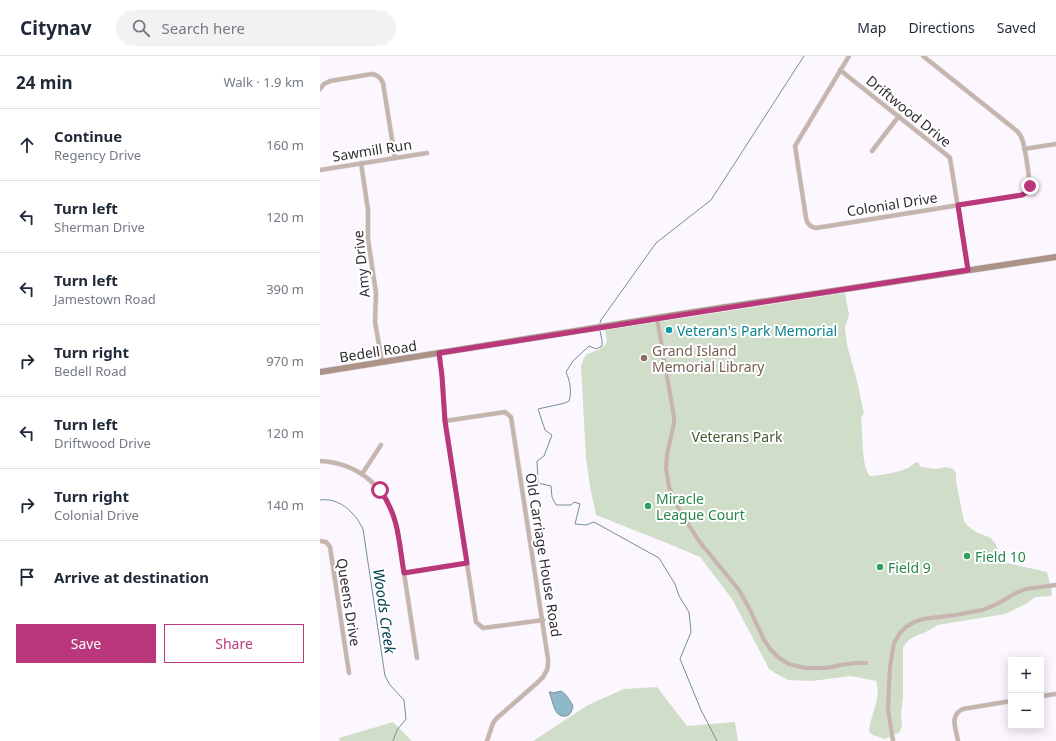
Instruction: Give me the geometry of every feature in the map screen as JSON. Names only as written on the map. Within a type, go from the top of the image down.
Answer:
[{"type":"street","name":"Colonial Drive","points":[[849,56],[794,148],[806,218],[808,224],[816,228],[1022,195],[1027,192],[1030,182],[1022,140],[1017,131],[923,56]]},
{"type":"street","name":"Driftwood Drive","points":[[840,70],[950,158],[968,270]]},
{"type":"street","points":[[320,89],[324,84],[330,81],[372,74],[381,78],[395,158]]},
{"type":"street","points":[[872,150],[899,116]]},
{"type":"street","points":[[1024,149],[1056,144]]},
{"type":"street","name":"Sawmill Run","points":[[320,170],[427,153]]},
{"type":"street","name":"Amy Drive","points":[[361,163],[368,210],[368,239],[376,293],[375,322],[382,362]]},
{"type":"street","name":"Bedell Road","points":[[320,372],[657,318],[1056,257]]},
{"type":"street","points":[[657,318],[674,417],[667,455],[666,468],[668,483],[676,504],[688,524],[739,590],[764,640],[779,658],[789,664],[805,668],[826,668],[840,665],[866,663]]},
{"type":"street","points":[[439,353],[445,421],[476,622],[483,628],[543,620]]},
{"type":"street","name":"Old Carriage House Road","points":[[445,421],[505,412],[511,417],[543,620],[548,659],[547,670],[537,683],[497,718],[493,723],[487,741]]},
{"type":"street","points":[[362,474],[380,445]]},
{"type":"street","points":[[320,461],[340,464],[362,474],[380,490],[392,511],[397,527],[417,658]]},
{"type":"street","name":"Queens Drive","points":[[320,541],[326,542],[330,547],[349,673]]},
{"type":"street","points":[[404,573],[467,563]]},
{"type":"street","points":[[893,741],[888,710],[890,667],[894,643],[906,627],[923,618],[956,615],[982,610],[1026,589],[1056,585]]},
{"type":"street","points":[[1044,696],[1056,694]]},
{"type":"street","points":[[958,741],[954,718],[959,710],[1008,702]]},
{"type":"green space","name":"Veterans Park","points":[[845,293],[849,315],[845,327],[847,345],[864,413],[861,418],[863,449],[865,465],[870,476],[900,471],[918,462],[921,467],[936,469],[946,467],[953,469],[956,473],[956,481],[964,521],[976,532],[991,538],[995,543],[1003,562],[1047,572],[1052,596],[1035,597],[1026,604],[1005,614],[938,625],[909,640],[903,647],[902,724],[900,732],[885,739],[869,732],[878,694],[876,681],[851,676],[812,681],[788,680],[769,669],[732,599],[700,557],[596,515],[586,458],[581,366],[587,354],[598,350],[607,342],[605,330]]},
{"type":"green space","points":[[657,687],[687,726],[735,722],[738,741],[533,741],[588,705],[624,689]]},
{"type":"green space","points":[[393,722],[412,741],[340,741],[339,738]]},
{"type":"water","points":[[561,691],[568,697],[573,706],[572,711],[566,716],[558,714],[549,692],[553,693]]},
{"type":"waterway","points":[[600,323],[656,243],[711,200],[804,56]]},
{"type":"waterway","points":[[600,331],[602,346],[596,349],[589,346],[573,361],[566,372],[570,386],[569,401],[538,409],[545,430],[552,435],[544,456],[537,461],[538,483],[551,486],[552,497],[556,505],[571,505],[574,502],[580,504],[575,524],[586,525],[594,522],[659,558],[675,584],[679,596],[689,612],[691,632],[680,659],[701,710],[717,741]]},
{"type":"waterway","name":"Woods Creek","points":[[320,500],[338,502],[355,516],[363,529],[385,676],[390,685],[404,700],[406,719],[397,730],[393,741]]},
{"type":"place","name":"Veteran's Park Memorial","points":[[669,330]]},
{"type":"place","name":"Grand Island Memorial Library","points":[[644,358]]},
{"type":"place","name":"Miracle League Court","points":[[648,506]]},
{"type":"place","name":"Field 10","points":[[967,556]]},
{"type":"place","name":"Field 9","points":[[880,567]]},
{"type":"route","points":[[380,490],[389,504],[395,519],[404,573],[467,563],[445,421],[439,353],[968,270],[958,205],[1022,195],[1027,192],[1030,186]]}]
